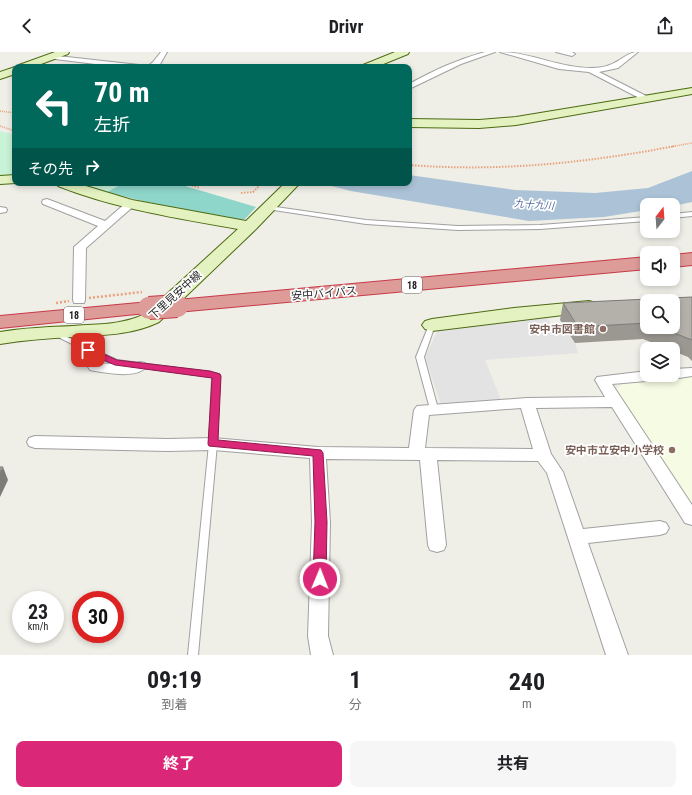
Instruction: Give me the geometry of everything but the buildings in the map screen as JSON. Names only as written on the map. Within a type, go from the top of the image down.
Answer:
[{"type":"highway","points":[[680,260],[692,259]]},
{"type":"highway","name":"安中バイパス","points":[[0,322],[640,265]]},
{"type":"street","points":[[31,64],[64,52]]},
{"type":"street","points":[[156,64],[164,52]]},
{"type":"street","points":[[374,64],[404,52]]},
{"type":"street","points":[[412,85],[452,65],[492,52]]},
{"type":"street","points":[[503,52],[555,65],[592,71],[648,98]]},
{"type":"street","points":[[559,52],[572,54]]},
{"type":"street","points":[[592,71],[616,66],[635,52]]},
{"type":"street","points":[[49,57],[111,64]]},
{"type":"street","points":[[0,74],[12,71]]},
{"type":"street","points":[[412,123],[479,124],[516,121],[692,91]]},
{"type":"street","points":[[0,180],[12,179]]},
{"type":"street","points":[[70,186],[84,192],[131,204],[250,226]]},
{"type":"street","name":"下里見安中線","points":[[0,338],[26,334],[115,329],[138,325],[152,318],[270,207],[290,186]]},
{"type":"street","points":[[48,202],[106,225]]},
{"type":"street","points":[[79,300],[80,247],[131,204]]},
{"type":"street","points":[[432,325],[534,312],[603,306]]},
{"type":"street","points":[[95,367],[129,370],[140,366]]},
{"type":"street","points":[[680,373],[692,372]]},
{"type":"street","points":[[640,377],[602,380],[691,518]]},
{"type":"street","points":[[437,545],[422,453],[422,410],[527,403],[616,402]]},
{"type":"street","points":[[527,403],[543,455],[555,472],[617,655]]},
{"type":"street","points":[[35,442],[167,445],[213,444],[318,453],[543,455]]},
{"type":"street","points":[[318,453],[321,522],[318,636],[322,655]]},
{"type":"street","points":[[577,537],[660,528]]},
{"type":"lane","points":[[270,207],[366,222],[458,228],[540,227],[640,220]]},
{"type":"lane","points":[[680,215],[692,214]]},
{"type":"lane","points":[[432,325],[420,357],[434,409]]},
{"type":"lane","points":[[62,332],[62,337],[115,362],[216,376],[213,444],[193,655]]},
{"type":"path","points":[[0,111],[12,112]]},
{"type":"path","points":[[0,126],[12,130]]},
{"type":"path","points":[[412,165],[457,169],[509,167],[604,158],[692,143]]},
{"type":"path","points":[[194,186],[200,188]]},
{"type":"path","points":[[241,193],[252,193],[260,186]]},
{"type":"shaded area","points":[[118,186],[185,186],[256,207],[245,219],[241,220],[142,201],[107,192]]},
{"type":"shaded area","points":[[546,315],[552,327],[564,327],[575,343],[578,353],[485,360],[501,400],[441,405],[425,357],[440,326]]},
{"type":"shaded area","name":"安中市立安中小学校","points":[[692,377],[692,509],[614,391],[624,383],[680,382],[680,378]]},
{"type":"green space","points":[[0,131],[12,134],[12,175],[0,176]]},
{"type":"green space","points":[[89,186],[118,186],[107,192]]},
{"type":"water","name":"九十九川","points":[[692,171],[692,202],[680,205],[680,198],[640,198],[640,211],[604,217],[529,221],[351,191],[332,186],[412,186],[412,175],[515,190],[595,193],[648,188]]},
{"type":"place","name":"安中市図書館","points":[[603,329]]},
{"type":"place","name":"安中市立安中小学校","points":[[672,450]]},
{"type":"route","points":[[88,350],[115,362],[128,365],[210,374],[216,376],[213,444],[318,453],[321,522],[320,579]]}]
